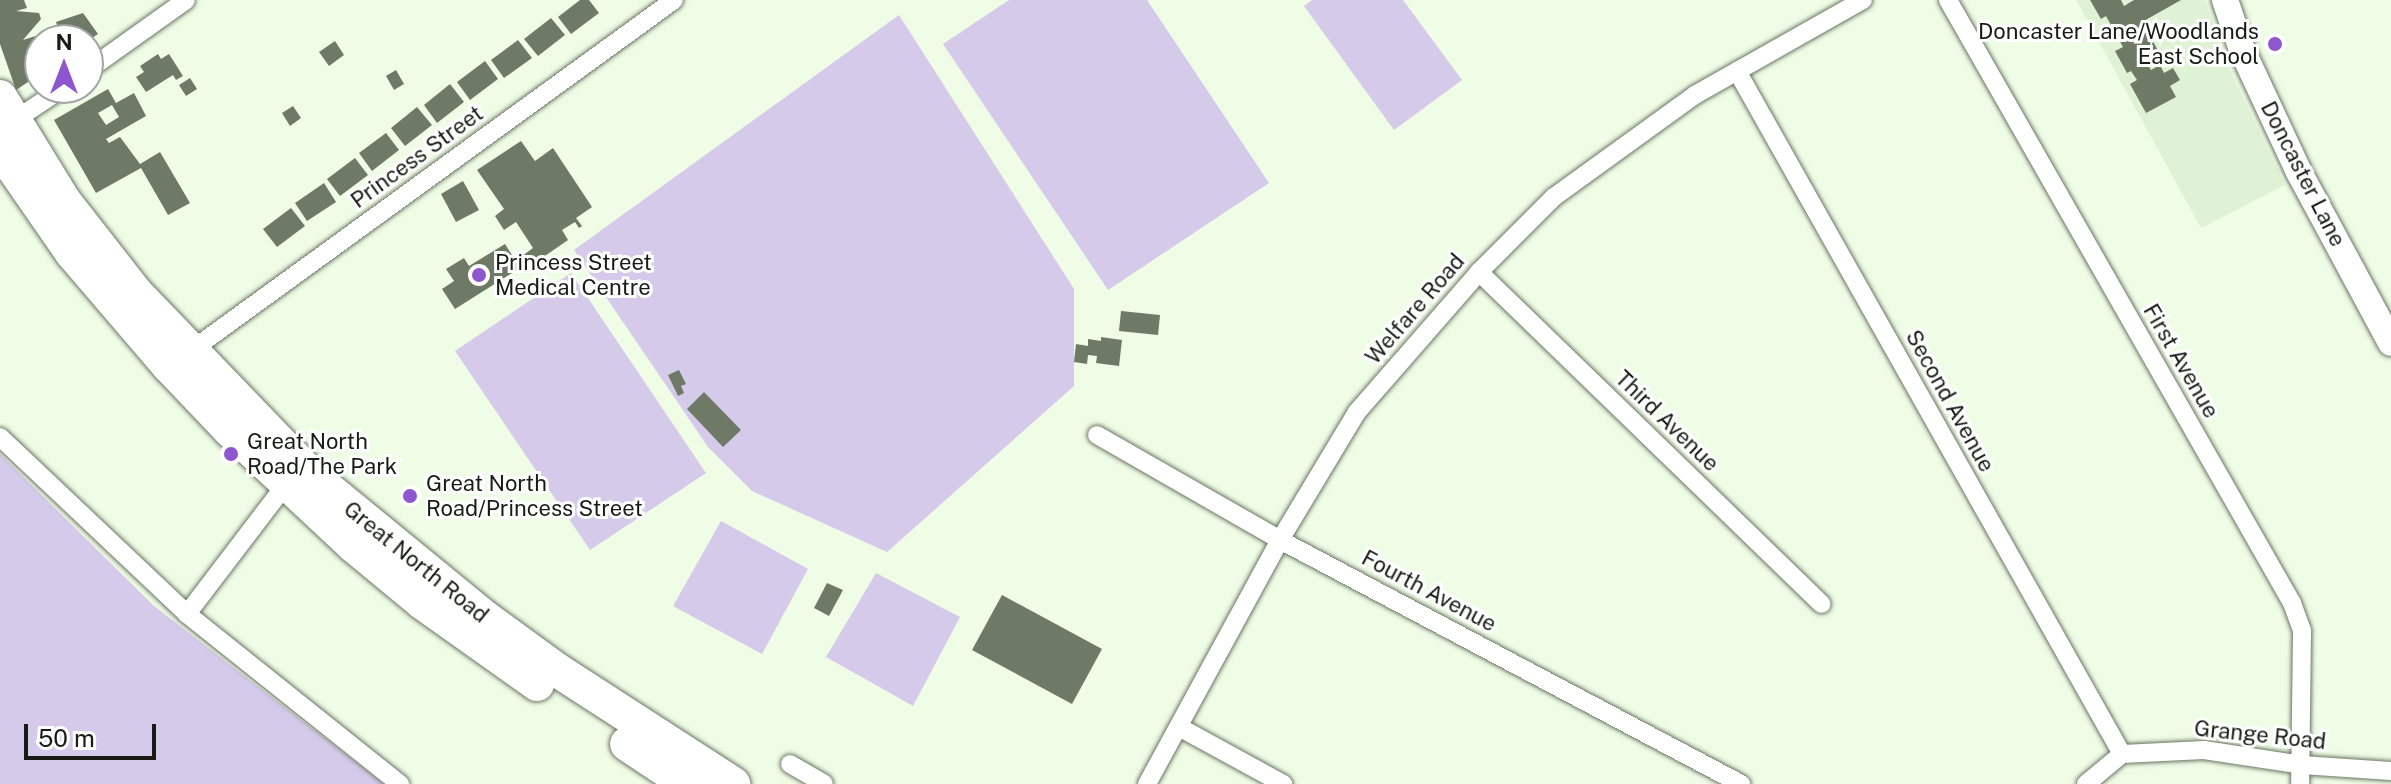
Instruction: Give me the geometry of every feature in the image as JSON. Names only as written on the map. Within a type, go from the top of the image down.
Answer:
[{"type":"highway","name":"Great North Road","points":[[4,125],[91,239],[189,352],[312,476],[441,584],[557,670],[733,784]]},
{"type":"highway","name":"Great North Road","points":[[4,125],[72,253],[230,430],[286,484],[423,603],[687,784]]},
{"type":"main road","name":"Doncaster Lane","points":[[2225,0],[2242,50],[2299,172],[2391,343]]},
{"type":"street","points":[[104,59],[186,0]]},
{"type":"street","name":"Princess Street","points":[[189,352],[674,0]]},
{"type":"street","name":"Welfare Road","points":[[1147,784],[1280,540],[1357,412],[1479,272],[1554,197],[1695,95],[1863,0]]},
{"type":"street","name":"First Avenue","points":[[1948,0],[2292,603],[2302,631],[2300,784]]},
{"type":"street","name":"Second Avenue","points":[[1737,71],[2122,754]]},
{"type":"street","points":[[4,125],[37,104]]},
{"type":"street","name":"Third Avenue","points":[[1479,272],[1822,604]]},
{"type":"street","name":"Fourth Avenue","points":[[1097,435],[1280,540],[1741,784]]},
{"type":"street","points":[[0,437],[187,614],[400,784]]},
{"type":"street","points":[[187,614],[286,484]]},
{"type":"street","points":[[1179,727],[1283,784]]},
{"type":"street","name":"Grange Road","points":[[2122,754],[2204,750],[2302,765],[2391,771]]},
{"type":"street","points":[[2086,784],[2122,754]]},
{"type":"street","points":[[790,764],[824,784]]},
{"type":"shaded area","points":[[1009,0],[1147,0],[1269,183],[1108,290],[943,44]]},
{"type":"shaded area","points":[[1312,0],[1403,0],[1462,80],[1394,130],[1304,6]]},
{"type":"shaded area","points":[[2076,0],[2205,0],[2227,64],[2285,185],[2201,228]]},
{"type":"shaded area","points":[[899,15],[1074,289],[1074,386],[887,552],[752,491],[708,447],[574,250]]},
{"type":"shaded area","points":[[571,273],[706,473],[590,550],[455,351]]},
{"type":"shaded area","points":[[0,454],[154,606],[384,784],[0,784]]},
{"type":"shaded area","points":[[721,521],[808,569],[762,654],[673,606]]},
{"type":"shaded area","points":[[876,573],[960,617],[913,706],[826,657]]},
{"type":"building","points":[[0,0],[24,0],[27,8],[16,11],[39,13],[41,19],[37,24],[24,24],[24,85],[16,90],[0,44]]},
{"type":"building","points":[[580,0],[589,0],[599,13],[571,34],[558,17]]},
{"type":"building","points":[[2090,0],[2121,0],[2124,6],[2134,0],[2181,0],[2142,22],[2160,54],[2146,62],[2151,70],[2160,65],[2164,73],[2173,68],[2180,80],[2170,86],[2176,97],[2146,113],[2130,84],[2137,80],[2131,71],[2127,73],[2115,51],[2123,47],[2106,16],[2101,19]]},
{"type":"building","points":[[83,13],[91,24],[57,24]]},
{"type":"building","points":[[551,18],[565,35],[538,56],[524,39]]},
{"type":"building","points":[[518,40],[532,58],[504,78],[491,60]]},
{"type":"building","points":[[335,41],[344,55],[329,66],[319,52]]},
{"type":"building","points":[[158,54],[161,59],[169,54],[183,76],[176,80],[173,75],[146,92],[136,77],[144,72],[140,66]]},
{"type":"building","points":[[485,61],[498,79],[470,100],[457,82]]},
{"type":"building","points":[[396,70],[404,84],[394,90],[386,76]]},
{"type":"building","points":[[190,78],[197,89],[186,96],[179,85]]},
{"type":"building","points":[[450,84],[464,102],[437,123],[424,105]]},
{"type":"building","points":[[108,89],[116,103],[134,93],[146,116],[106,139],[109,143],[120,137],[140,164],[160,152],[190,203],[168,215],[141,168],[96,193],[54,120],[82,104],[104,104],[104,91]],"holes":[[[112,105],[119,117],[106,125],[98,113]]]},
{"type":"building","points":[[293,106],[301,118],[290,126],[282,113]]},
{"type":"building","points":[[417,107],[432,125],[405,146],[391,128]]},
{"type":"building","points":[[386,133],[399,150],[372,171],[359,153]]},
{"type":"building","points":[[521,141],[535,161],[553,148],[592,207],[576,218],[582,226],[579,228],[575,222],[562,230],[568,240],[529,267],[522,256],[533,248],[516,222],[504,230],[495,216],[504,209],[477,170]]},
{"type":"building","points":[[355,158],[368,175],[340,196],[327,179]]},
{"type":"building","points":[[463,181],[479,210],[456,222],[441,194]]},
{"type":"building","points":[[324,183],[336,202],[307,221],[295,203]]},
{"type":"building","points":[[291,208],[305,226],[277,247],[263,229]]},
{"type":"building","name":"Princess Street Medical Centre","points":[[505,244],[520,268],[455,309],[442,289],[454,281],[446,269],[464,258],[469,266]]},
{"type":"building","points":[[1121,311],[1160,315],[1158,335],[1119,331]]},
{"type":"building","points":[[1101,337],[1122,340],[1119,366],[1096,363],[1097,356],[1088,355],[1087,364],[1074,362],[1076,344],[1088,346],[1088,339],[1101,341]]},
{"type":"building","points":[[679,370],[686,384],[681,386],[684,393],[678,396],[668,375]]},
{"type":"building","points":[[704,392],[741,430],[723,447],[687,409]]},
{"type":"building","points":[[827,583],[843,590],[829,616],[814,608]]},
{"type":"building","points":[[1002,595],[1102,649],[1072,704],[972,650]]},
{"type":"place","name":"Doncaster Lane/Woodlands East School","points":[[2275,44]]},
{"type":"place","name":"Princess Street Medical Centre","points":[[479,275]]},
{"type":"place","name":"Great North Road/The Park","points":[[231,454]]},
{"type":"place","name":"Great North Road/Princess Street","points":[[410,496]]}]
